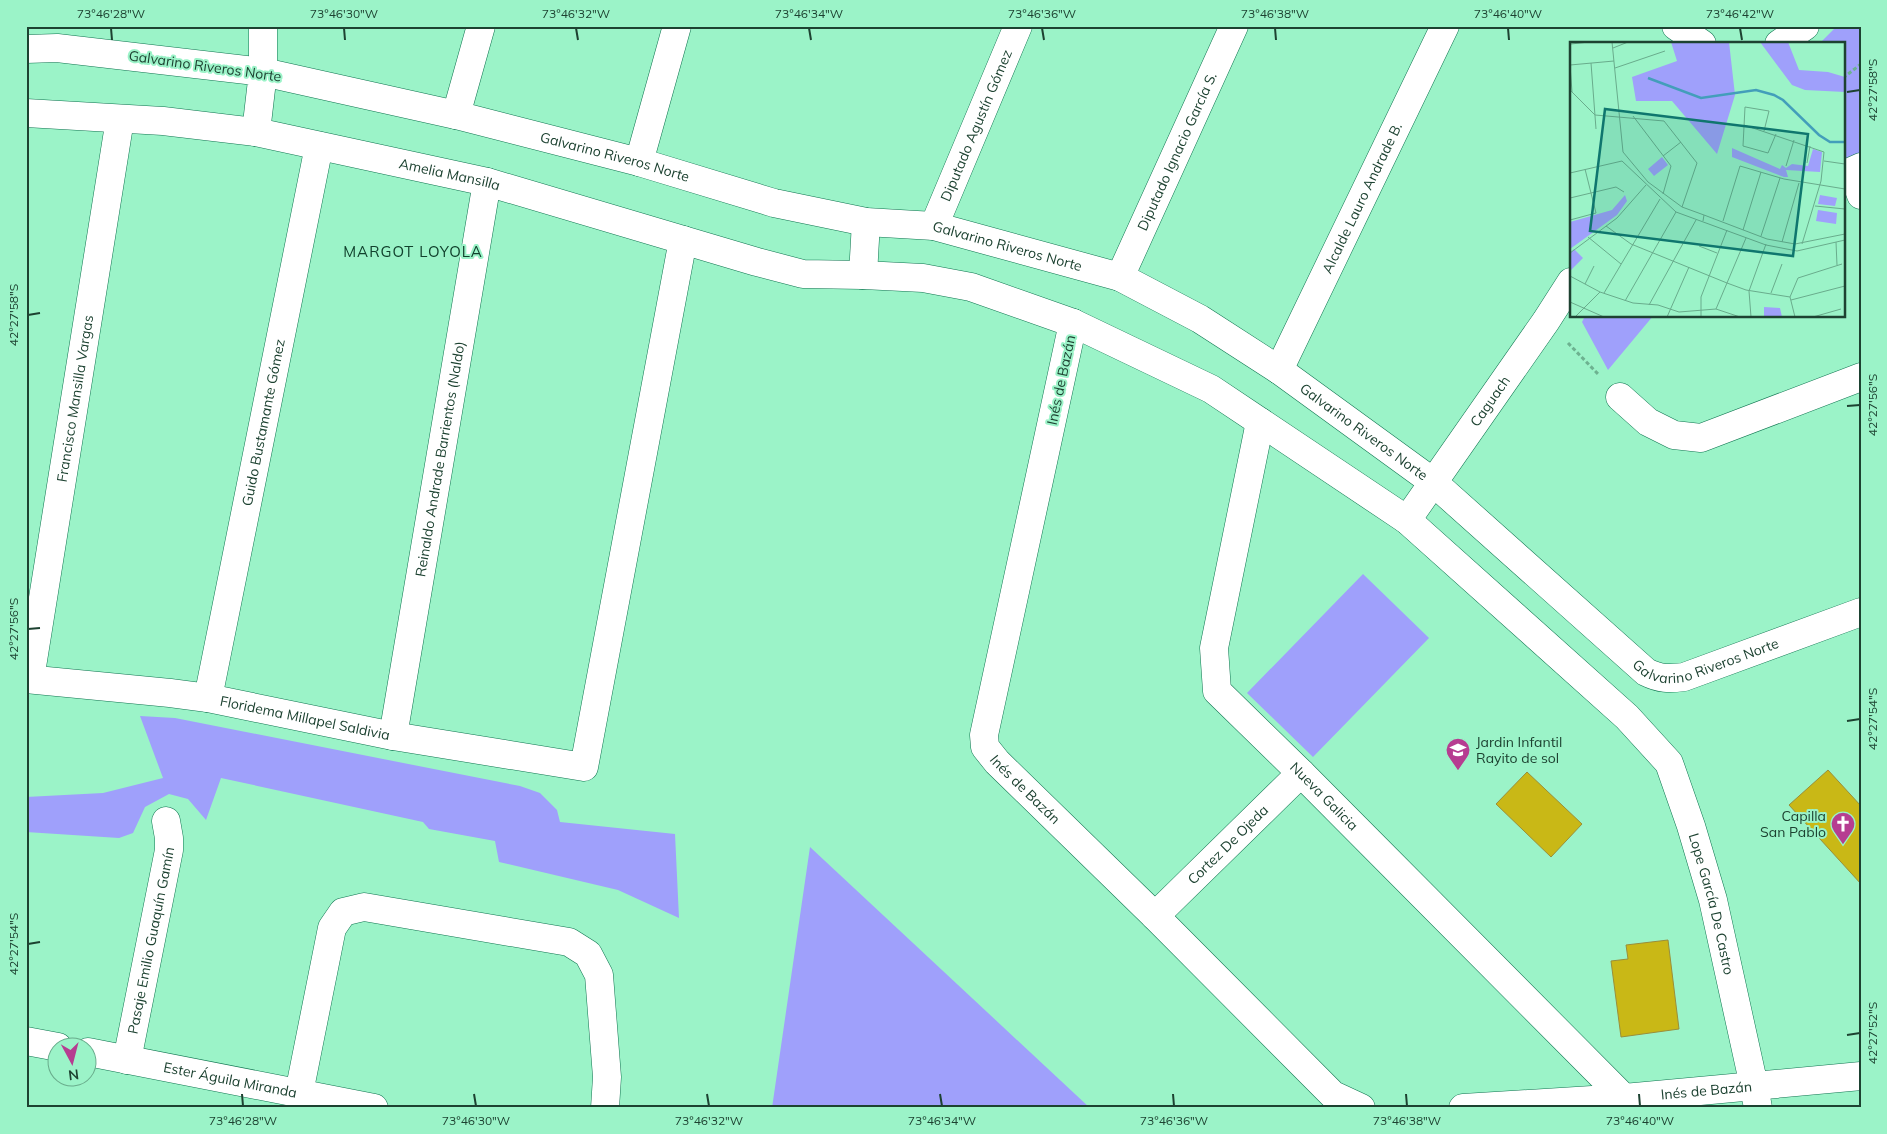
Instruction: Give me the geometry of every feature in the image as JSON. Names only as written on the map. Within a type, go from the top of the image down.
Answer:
[{"type":"street","points":[[256,132],[263,72],[263,26]]},
{"type":"street","points":[[456,115],[481,26]]},
{"type":"street","points":[[639,162],[677,26]]},
{"type":"street","name":"Diputado Agustín Gómez","points":[[934,226],[1018,26]]},
{"type":"street","name":"Diputado Ignacio García S.","points":[[1120,277],[1234,26]]},
{"type":"street","name":"Alcalde Lauro Andrade B.","points":[[1279,370],[1445,26]]},
{"type":"street","points":[[1676,26],[1699,42]]},
{"type":"street","points":[[1782,42],[1805,26]]},
{"type":"street","name":"Galvarino Riveros Norte","points":[[26,50],[57,48],[263,72],[456,115],[639,162],[774,203],[866,222],[934,226],[1120,277],[1200,319],[1279,370],[1433,482],[1646,672],[1657,678],[1684,677],[1861,612]]},
{"type":"street","name":"Amelia Mansilla","points":[[26,113],[163,121],[256,132],[487,182],[803,274],[923,278],[971,288],[1073,323],[1211,389],[1260,422]]},
{"type":"street","name":"Francisco Mansilla Vargas","points":[[28,679],[120,119]]},
{"type":"street","name":"Guido Bustamante Gómez","points":[[208,698],[319,146]]},
{"type":"street","name":"Reinaldo Andrade Barrientos (Naldo)","points":[[393,736],[487,182]]},
{"type":"street","points":[[863,275],[866,222]]},
{"type":"street","name":"Floridema Millapel Saldivia","points":[[28,679],[208,698],[393,736],[584,768],[683,240]]},
{"type":"street","name":"Caguach","points":[[1407,520],[1570,284]]},
{"type":"street","name":"Inés de Bazán","points":[[1073,323],[984,735],[985,747],[997,762],[1155,916],[1333,1095],[1361,1108]]},
{"type":"street","points":[[1620,397],[1648,422],[1674,435],[1701,438],[1861,377]]},
{"type":"street","name":"Lope García De Castro","points":[[1260,422],[1407,520],[1627,717],[1669,763],[1691,826],[1713,900],[1756,1097]]},
{"type":"street","name":"Nueva Galicia","points":[[1260,422],[1214,648],[1217,691],[1624,1098]]},
{"type":"street","name":"Cortez De Ojeda","points":[[1155,916],[1301,773]]},
{"type":"street","name":"Pasaje Emilio Guaquín Gamín","points":[[128,1060],[169,850],[166,821]]},
{"type":"street","points":[[299,1093],[332,928],[343,912],[364,907],[569,942],[588,954],[598,975],[607,1076],[606,1108]]},
{"type":"street","points":[[26,1041],[48,1045]]},
{"type":"street","name":"Ester Águila Miranda","points":[[98,1054],[374,1108]]},
{"type":"street","name":"Inés de Bazán","points":[[1462,1108],[1624,1098],[1756,1097],[1861,1076]]},
{"type":"path","points":[[1844,77],[1861,64]]},
{"type":"path","points":[[1546,321],[1620,397]]},
{"type":"shaded area","points":[[1837,26],[1861,26],[1861,156],[1844,163],[1844,42],[1821,42]]},
{"type":"shaded area","points":[[1584,318],[1651,318],[1608,370],[1582,322]]},
{"type":"shaded area","points":[[1363,574],[1429,638],[1313,757],[1247,693]]},
{"type":"shaded area","points":[[140,716],[175,718],[520,786],[540,793],[557,810],[560,822],[675,834],[679,918],[618,890],[499,862],[495,841],[429,829],[423,822],[221,778],[206,820],[188,799],[169,794],[145,807],[133,833],[119,838],[26,832],[26,797],[103,793],[163,778]]},
{"type":"shaded area","points":[[810,847],[1090,1108],[772,1108]]},
{"type":"building","name":"Capilla San Pablo","points":[[1828,770],[1861,806],[1861,884],[1789,805]]},
{"type":"building","points":[[1527,772],[1582,824],[1551,857],[1496,804]]},
{"type":"building","points":[[1668,940],[1679,1029],[1621,1037],[1611,961],[1628,959],[1626,945]]},
{"type":"place","name":"Jardin Infantil Rayito de sol","points":[[1458,771]]},
{"type":"place","name":"Capilla San Pablo","points":[[1843,845]]},
{"type":"district","name":"MARGOT LOYOLA","points":[[413,252]]}]
